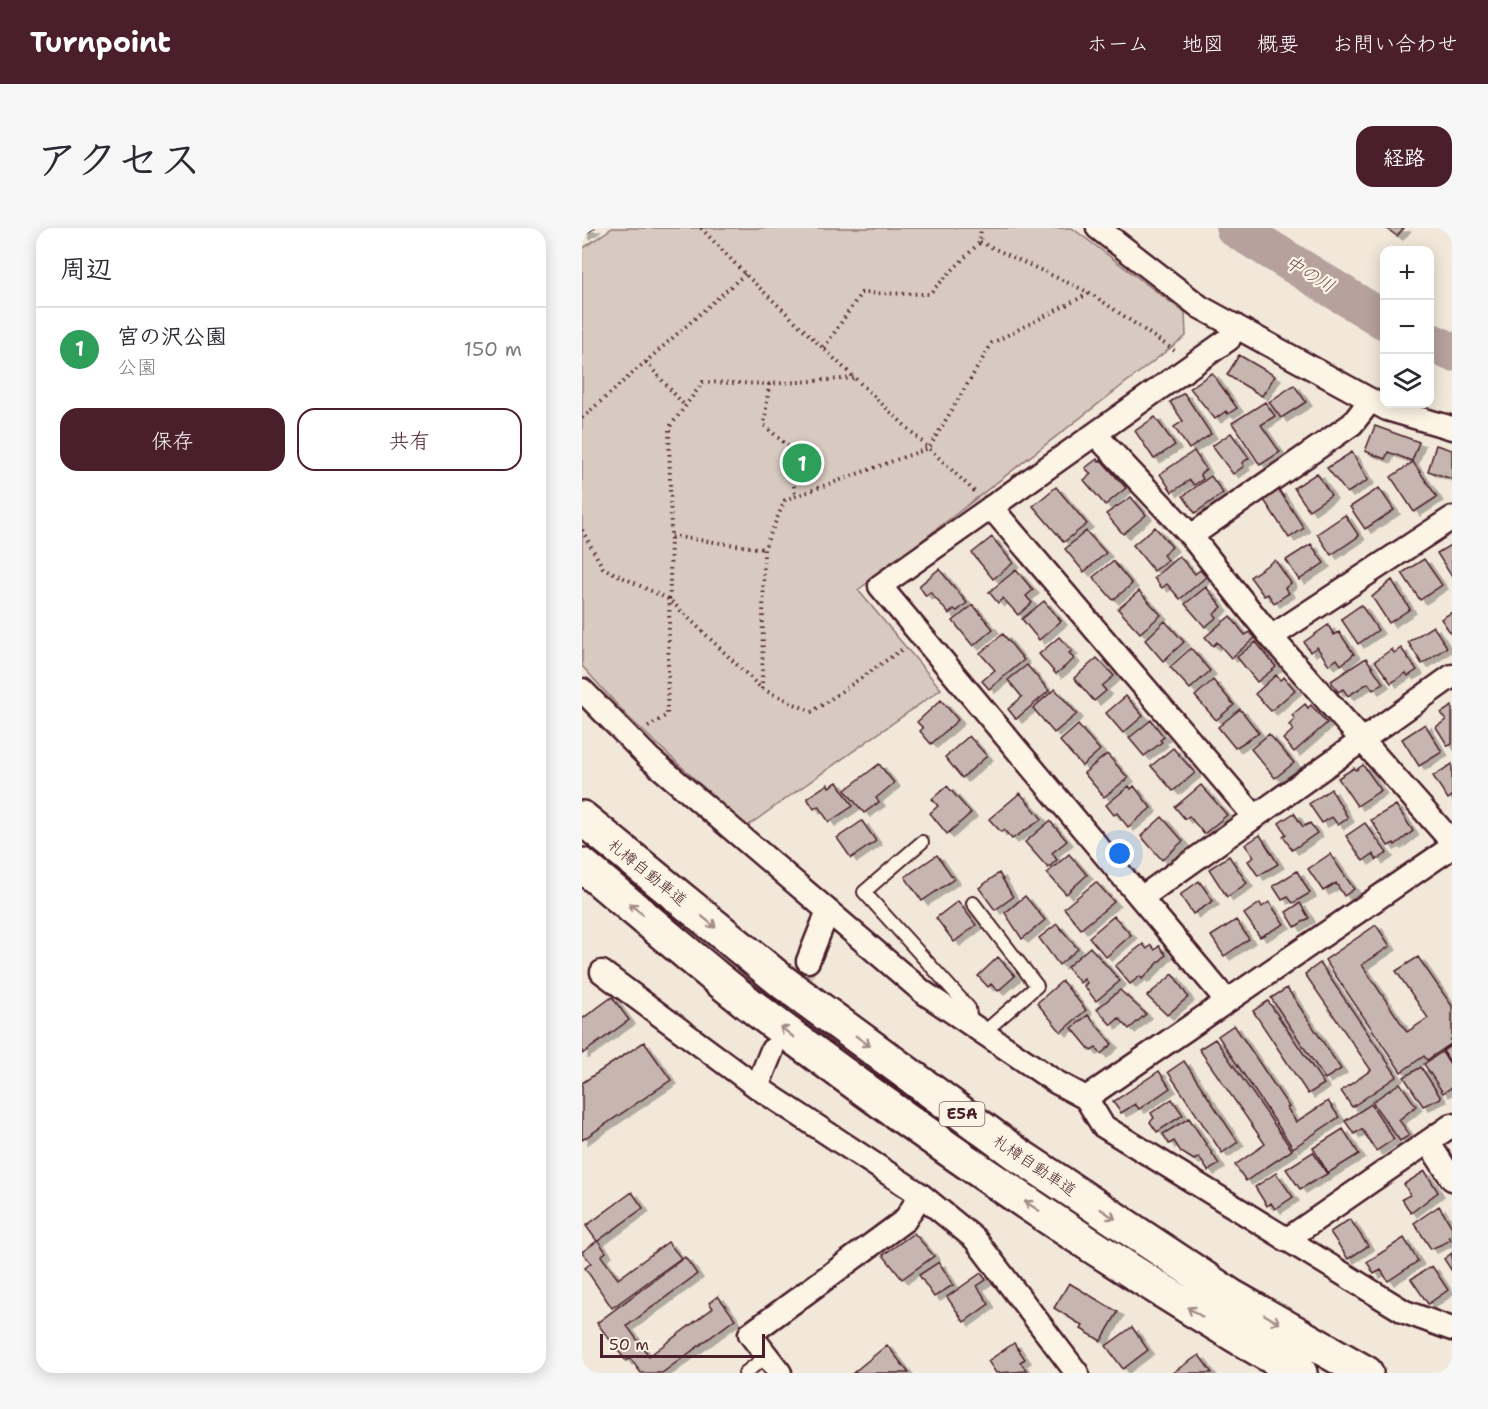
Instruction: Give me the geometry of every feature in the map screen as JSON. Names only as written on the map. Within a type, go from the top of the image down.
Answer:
[{"type":"highway","name":"札樽自動車道","points":[[582,819],[784,983],[1017,1154],[1231,1296],[1366,1373]]},
{"type":"highway","name":"E5A","points":[[582,865],[792,1036],[1003,1187],[1214,1324],[1300,1373]]},
{"type":"street","points":[[1098,228],[1200,307],[1387,409],[1452,428]]},
{"type":"street","points":[[1227,1001],[880,586],[1229,339],[1234,325]]},
{"type":"street","points":[[1191,536],[1352,424],[1371,400]]},
{"type":"street","points":[[1095,434],[1191,536],[1271,637],[1452,842]]},
{"type":"street","points":[[992,507],[1255,817]]},
{"type":"street","points":[[1271,637],[1452,518]]},
{"type":"street","points":[[1141,898],[1452,676]]},
{"type":"street","points":[[582,690],[630,740],[923,992],[1056,1082],[1086,1098],[1102,1126],[1405,1312],[1452,1329]]},
{"type":"street","points":[[1086,1098],[1452,847]]},
{"type":"street","points":[[808,961],[828,911]]},
{"type":"street","points":[[602,972],[757,1087],[921,1195],[975,1239],[1077,1373]]},
{"type":"street","points":[[757,1087],[772,1050]]},
{"type":"street","points":[[1286,1240],[1452,1125]]},
{"type":"street","points":[[1428,1142],[1452,1179]]},
{"type":"street","points":[[774,1365],[750,1334],[904,1220],[921,1195]]},
{"type":"lane","points":[[922,842],[864,892],[969,1008],[978,1029],[1037,986],[973,903]]},
{"type":"lane","points":[[744,1373],[774,1365]]},
{"type":"path","points":[[701,228],[745,274],[992,507]]},
{"type":"path","points":[[824,348],[861,293],[929,294],[980,242],[981,228]]},
{"type":"path","points":[[980,242],[1090,293],[1194,363]]},
{"type":"path","points":[[582,418],[745,274]]},
{"type":"path","points":[[762,689],[765,549],[785,500],[929,448],[992,343],[1090,293]]},
{"type":"path","points":[[646,362],[685,406]]},
{"type":"path","points":[[630,740],[667,715],[671,536],[669,428],[703,382],[769,384],[856,378]]},
{"type":"path","points":[[769,384],[765,425],[790,448],[795,496]]},
{"type":"path","points":[[582,530],[603,568],[670,600],[762,689],[812,712],[921,636]]},
{"type":"path","points":[[671,536],[765,549]]},
{"type":"shaded area","points":[[612,228],[1072,228],[1185,313],[1186,336],[858,590],[941,689],[746,827],[627,716],[582,666],[582,249]]},
{"type":"building","points":[[582,228],[594,228],[584,235]]},
{"type":"building","points":[[1386,228],[1404,228],[1397,236]]},
{"type":"building","points":[[1239,355],[1275,376],[1262,396],[1227,375]]},
{"type":"building","points":[[1212,373],[1237,408],[1228,414],[1226,411],[1215,419],[1190,388]]},
{"type":"building","points":[[1294,385],[1306,402],[1281,418],[1269,402]]},
{"type":"building","points":[[1184,393],[1211,434],[1189,449],[1174,427],[1183,421],[1170,402]]},
{"type":"building","points":[[1265,402],[1275,416],[1261,425],[1280,452],[1260,465],[1232,423]]},
{"type":"building","points":[[1155,417],[1175,445],[1154,459],[1135,431]]},
{"type":"building","points":[[1375,426],[1419,442],[1412,461],[1388,452],[1385,459],[1365,451]]},
{"type":"building","points":[[1231,433],[1249,458],[1242,463],[1244,466],[1233,474],[1212,446]]},
{"type":"building","points":[[1436,445],[1452,450],[1452,479],[1428,471]]},
{"type":"building","points":[[1194,451],[1206,469],[1200,474],[1203,479],[1194,485],[1190,480],[1172,492],[1160,474]]},
{"type":"building","points":[[1352,452],[1368,480],[1347,493],[1327,468]]},
{"type":"building","points":[[1097,459],[1099,462],[1101,460],[1126,488],[1105,505],[1084,480],[1091,474],[1085,468]]},
{"type":"building","points":[[1413,462],[1437,497],[1414,512],[1391,477]]},
{"type":"building","points":[[1317,473],[1331,495],[1309,510],[1294,488]]},
{"type":"building","points":[[1211,476],[1223,493],[1195,513],[1183,496]]},
{"type":"building","points":[[1056,487],[1087,524],[1064,542],[1033,506]]},
{"type":"building","points":[[1379,488],[1394,510],[1365,529],[1350,507]]},
{"type":"building","points":[[1279,490],[1304,528],[1289,538],[1264,500]]},
{"type":"building","points":[[1131,497],[1146,515],[1123,534],[1106,514]]},
{"type":"building","points":[[1345,515],[1359,536],[1331,555],[1317,534]]},
{"type":"building","points":[[1155,527],[1172,547],[1163,555],[1168,560],[1154,571],[1133,545]]},
{"type":"building","points":[[1086,531],[1106,553],[1084,572],[1065,549]]},
{"type":"building","points":[[992,537],[1013,563],[993,579],[972,553]]},
{"type":"building","points":[[1311,544],[1324,563],[1299,580],[1286,560]]},
{"type":"building","points":[[1452,544],[1452,577],[1437,553]]},
{"type":"building","points":[[1179,556],[1195,574],[1200,570],[1206,577],[1180,599],[1167,584],[1162,588],[1154,578]]},
{"type":"building","points":[[1424,559],[1442,585],[1420,600],[1402,573]]},
{"type":"building","points":[[1275,560],[1291,583],[1285,588],[1289,593],[1274,603],[1268,594],[1264,596],[1250,577]]},
{"type":"building","points":[[1113,561],[1132,584],[1113,600],[1093,577]]},
{"type":"building","points":[[939,569],[967,603],[949,614],[930,592],[926,596],[919,586]]},
{"type":"building","points":[[1016,570],[1033,590],[1026,596],[1032,603],[1018,615],[1003,598],[998,603],[989,592]]},
{"type":"building","points":[[1392,580],[1410,609],[1389,623],[1372,597]]},
{"type":"building","points":[[1206,587],[1222,607],[1214,614],[1217,617],[1205,627],[1185,604]]},
{"type":"building","points":[[1139,591],[1161,615],[1140,633],[1118,609]]},
{"type":"building","points":[[1044,601],[1061,621],[1039,640],[1022,619]]},
{"type":"building","points":[[973,605],[993,629],[973,646],[953,621]]},
{"type":"building","points":[[1361,605],[1378,630],[1358,644],[1341,619]]},
{"type":"building","points":[[1452,612],[1452,635],[1441,619]]},
{"type":"building","points":[[1230,616],[1245,635],[1250,632],[1255,638],[1231,658],[1217,642],[1213,646],[1205,637]]},
{"type":"building","points":[[1165,621],[1184,642],[1163,661],[1145,640]]},
{"type":"building","points":[[1328,625],[1334,635],[1339,632],[1354,654],[1341,665],[1337,659],[1329,665],[1317,647],[1310,652],[1304,642]]},
{"type":"building","points":[[1433,626],[1447,647],[1422,664],[1408,642]]},
{"type":"building","points":[[1003,634],[1024,660],[989,689],[982,681],[995,670],[980,653]]},
{"type":"building","points":[[1059,637],[1072,651],[1069,653],[1074,659],[1056,674],[1039,654]]},
{"type":"building","points":[[1256,642],[1276,667],[1257,682],[1237,657]]},
{"type":"building","points":[[1191,648],[1210,671],[1190,689],[1170,667]]},
{"type":"building","points":[[1401,648],[1417,670],[1408,676],[1406,673],[1391,683],[1375,661],[1392,649],[1394,653]]},
{"type":"building","points":[[1097,658],[1114,676],[1102,686],[1106,691],[1094,701],[1074,678]]},
{"type":"building","points":[[1366,658],[1383,683],[1373,690],[1368,683],[1348,696],[1343,689],[1338,692],[1331,681]]},
{"type":"building","points":[[1027,665],[1049,691],[1016,719],[1008,709],[1022,697],[1008,680]]},
{"type":"building","points":[[1276,675],[1280,680],[1284,677],[1295,690],[1271,711],[1255,694]]},
{"type":"building","points":[[1213,680],[1234,705],[1216,720],[1195,696]]},
{"type":"building","points":[[1055,689],[1077,714],[1054,733],[1033,708]]},
{"type":"building","points":[[1126,696],[1143,716],[1123,733],[1106,713]]},
{"type":"building","points":[[941,700],[958,720],[931,744],[920,731],[923,728],[917,722]]},
{"type":"building","points":[[1305,704],[1308,708],[1311,705],[1327,723],[1294,752],[1283,739],[1293,730],[1289,725],[1295,719],[1292,715]]},
{"type":"building","points":[[1452,706],[1452,744],[1448,746],[1436,727],[1446,720],[1441,713]]},
{"type":"building","points":[[1240,709],[1259,733],[1235,748],[1218,727]]},
{"type":"building","points":[[1151,720],[1164,737],[1160,740],[1162,742],[1144,756],[1129,738]]},
{"type":"building","points":[[1425,724],[1442,752],[1419,766],[1402,739]]},
{"type":"building","points":[[1078,725],[1100,750],[1082,766],[1060,741]]},
{"type":"building","points":[[1269,734],[1294,763],[1275,778],[1251,749]]},
{"type":"building","points":[[969,736],[987,756],[962,778],[945,757]]},
{"type":"building","points":[[1173,748],[1195,773],[1173,791],[1151,766]]},
{"type":"building","points":[[1107,754],[1128,778],[1104,797],[1084,773]]},
{"type":"building","points":[[879,764],[894,783],[876,798],[879,802],[864,813],[845,790]]},
{"type":"building","points":[[1452,764],[1452,796],[1448,799],[1433,776]]},
{"type":"building","points":[[1363,765],[1381,790],[1357,806],[1338,778]]},
{"type":"building","points":[[837,782],[853,806],[829,822],[818,806],[814,809],[807,798],[828,784],[829,787]]},
{"type":"building","points":[[1201,785],[1227,815],[1204,834],[1189,816],[1185,819],[1175,807]]},
{"type":"building","points":[[947,786],[971,813],[947,834],[930,813],[938,806],[932,799]]},
{"type":"building","points":[[1129,786],[1131,789],[1134,786],[1151,808],[1128,827],[1117,813],[1114,815],[1106,805]]},
{"type":"building","points":[[1331,789],[1348,818],[1338,825],[1332,817],[1322,823],[1309,804]]},
{"type":"building","points":[[1020,793],[1042,819],[1012,839],[1004,830],[1001,832],[989,819]]},
{"type":"building","points":[[1396,805],[1413,831],[1395,845],[1394,843],[1388,846],[1371,820]]},
{"type":"building","points":[[1294,813],[1303,827],[1310,823],[1317,833],[1292,850],[1283,836],[1286,834],[1279,823]]},
{"type":"building","points":[[1162,817],[1183,841],[1162,860],[1141,836]]},
{"type":"building","points":[[862,821],[876,841],[851,858],[837,838]]},
{"type":"building","points":[[1050,821],[1067,841],[1052,853],[1057,860],[1048,868],[1025,842]]},
{"type":"building","points":[[1365,823],[1387,853],[1377,860],[1373,854],[1363,861],[1346,836]]},
{"type":"building","points":[[1260,835],[1278,864],[1258,876],[1248,861],[1254,857],[1245,845]]},
{"type":"building","points":[[1069,854],[1087,875],[1066,894],[1047,873]]},
{"type":"building","points":[[1330,854],[1354,889],[1344,896],[1336,883],[1323,891],[1308,869]]},
{"type":"building","points":[[937,855],[954,879],[922,901],[905,877]]},
{"type":"building","points":[[1229,856],[1247,883],[1227,897],[1209,869]]},
{"type":"building","points":[[1297,871],[1310,893],[1293,903],[1288,897],[1282,900],[1273,886]]},
{"type":"building","points":[[999,873],[1013,897],[995,910],[979,888]]},
{"type":"building","points":[[1199,881],[1213,901],[1193,914],[1180,895]]},
{"type":"building","points":[[1096,882],[1114,902],[1081,929],[1064,908]]},
{"type":"building","points":[[1025,896],[1045,920],[1022,939],[1005,913]]},
{"type":"building","points":[[958,901],[976,925],[954,942],[936,918]]},
{"type":"building","points":[[1269,902],[1284,924],[1260,937],[1244,914],[1260,903],[1262,907]]},
{"type":"building","points":[[1300,903],[1309,918],[1295,927],[1286,912]]},
{"type":"building","points":[[1114,916],[1131,935],[1106,957],[1089,937]]},
{"type":"building","points":[[1236,920],[1249,939],[1224,956],[1211,936]]},
{"type":"building","points":[[1057,924],[1078,949],[1059,965],[1039,938]]},
{"type":"building","points":[[1376,925],[1390,946],[1362,965],[1407,1032],[1428,1018],[1396,971],[1418,957],[1452,1006],[1452,1038],[1450,1040],[1452,1043],[1427,1060],[1424,1056],[1401,1072],[1325,960]]},
{"type":"building","points":[[1143,944],[1147,949],[1151,945],[1155,950],[1159,946],[1166,955],[1142,979],[1140,976],[1130,984],[1115,966]]},
{"type":"building","points":[[1090,947],[1120,981],[1096,1001],[1084,986],[1087,983],[1084,979],[1080,983],[1067,967]]},
{"type":"building","points":[[998,957],[1015,976],[998,991],[991,984],[988,987],[978,976]]},
{"type":"building","points":[[1320,963],[1397,1076],[1352,1107],[1341,1091],[1371,1070],[1305,974]]},
{"type":"building","points":[[1173,974],[1188,997],[1167,1015],[1147,996]]},
{"type":"building","points":[[1062,981],[1086,1010],[1061,1032],[1037,1003]]},
{"type":"building","points":[[1287,988],[1341,1069],[1325,1079],[1271,998]]},
{"type":"building","points":[[1120,990],[1146,1014],[1129,1029],[1119,1018],[1111,1025],[1097,1009]]},
{"type":"building","points":[[612,997],[629,1020],[582,1054],[582,1019]]},
{"type":"building","points":[[1268,1001],[1324,1084],[1308,1094],[1253,1011]]},
{"type":"building","points":[[1088,1015],[1112,1044],[1101,1054],[1096,1048],[1091,1051],[1072,1028]]},
{"type":"building","points":[[1234,1025],[1289,1107],[1287,1108],[1296,1122],[1328,1101],[1339,1117],[1293,1148],[1218,1036]]},
{"type":"building","points":[[1215,1039],[1292,1150],[1246,1181],[1235,1165],[1265,1144],[1199,1049]]},
{"type":"building","points":[[644,1042],[671,1080],[582,1140],[582,1083]]},
{"type":"building","points":[[1452,1045],[1452,1065],[1443,1051]]},
{"type":"building","points":[[1442,1052],[1452,1068],[1452,1087],[1443,1093],[1424,1064]]},
{"type":"building","points":[[1184,1061],[1238,1142],[1222,1153],[1168,1072]]},
{"type":"building","points":[[1421,1067],[1441,1098],[1423,1106],[1404,1077]]},
{"type":"building","points":[[1159,1071],[1170,1088],[1139,1109],[1135,1104],[1121,1113],[1113,1102]]},
{"type":"building","points":[[1400,1083],[1416,1106],[1399,1120],[1410,1135],[1400,1141],[1372,1102]]},
{"type":"building","points":[[1172,1099],[1183,1115],[1157,1132],[1150,1122],[1154,1118],[1151,1113]]},
{"type":"building","points":[[1371,1104],[1394,1139],[1376,1151],[1362,1129],[1354,1134],[1345,1121]]},
{"type":"building","points":[[1189,1118],[1219,1164],[1208,1171],[1199,1157],[1194,1160],[1181,1152],[1174,1141],[1169,1144],[1163,1134]]},
{"type":"building","points":[[1343,1129],[1359,1154],[1328,1173],[1313,1148]]},
{"type":"building","points":[[1313,1152],[1327,1174],[1300,1189],[1286,1169]]},
{"type":"building","points":[[1425,1171],[1438,1192],[1411,1213],[1402,1199],[1410,1195],[1404,1184]]},
{"type":"building","points":[[1276,1173],[1293,1197],[1275,1209],[1271,1203],[1267,1206],[1255,1187]]},
{"type":"building","points":[[632,1192],[643,1208],[598,1241],[606,1252],[601,1256],[618,1279],[668,1242],[681,1258],[612,1308],[585,1268],[591,1263],[582,1252],[597,1241],[586,1226]]},
{"type":"building","points":[[1439,1206],[1452,1227],[1452,1235],[1449,1237],[1451,1240],[1431,1249],[1414,1223]]},
{"type":"building","points":[[1350,1219],[1368,1246],[1348,1259],[1330,1232]]},
{"type":"building","points":[[914,1233],[934,1256],[902,1279],[883,1255]]},
{"type":"building","points":[[1404,1238],[1418,1261],[1388,1281],[1381,1270],[1374,1274],[1367,1262]]},
{"type":"building","points":[[1452,1253],[1452,1271],[1444,1259]]},
{"type":"building","points":[[685,1257],[697,1274],[627,1326],[649,1356],[713,1308],[709,1303],[718,1296],[735,1319],[662,1373],[641,1373],[630,1358],[626,1361],[597,1323]]},
{"type":"building","points":[[939,1262],[953,1285],[934,1297],[919,1275]]},
{"type":"building","points":[[1432,1266],[1448,1290],[1428,1304],[1411,1279]]},
{"type":"building","points":[[981,1273],[986,1280],[977,1286],[989,1304],[964,1322],[947,1297]]},
{"type":"building","points":[[1069,1283],[1118,1312],[1101,1341],[1081,1329],[1083,1326],[1054,1308]]},
{"type":"building","points":[[1132,1327],[1148,1350],[1123,1369],[1106,1346]]},
{"type":"building","points":[[1014,1343],[1025,1359],[1020,1362],[1027,1371],[996,1373],[988,1361]]},
{"type":"building","points":[[887,1345],[909,1373],[853,1373]]},
{"type":"building","points":[[1199,1355],[1212,1373],[1172,1373]]},
{"type":"waterway","name":"中の川","points":[[1235,228],[1380,318]]},
{"type":"waterway","name":"中の川","points":[[1434,344],[1452,352]]},
{"type":"tunnel","points":[[776,1040],[808,961]]},
{"type":"place","name":"宮の沢公園","points":[[802,463]]}]
